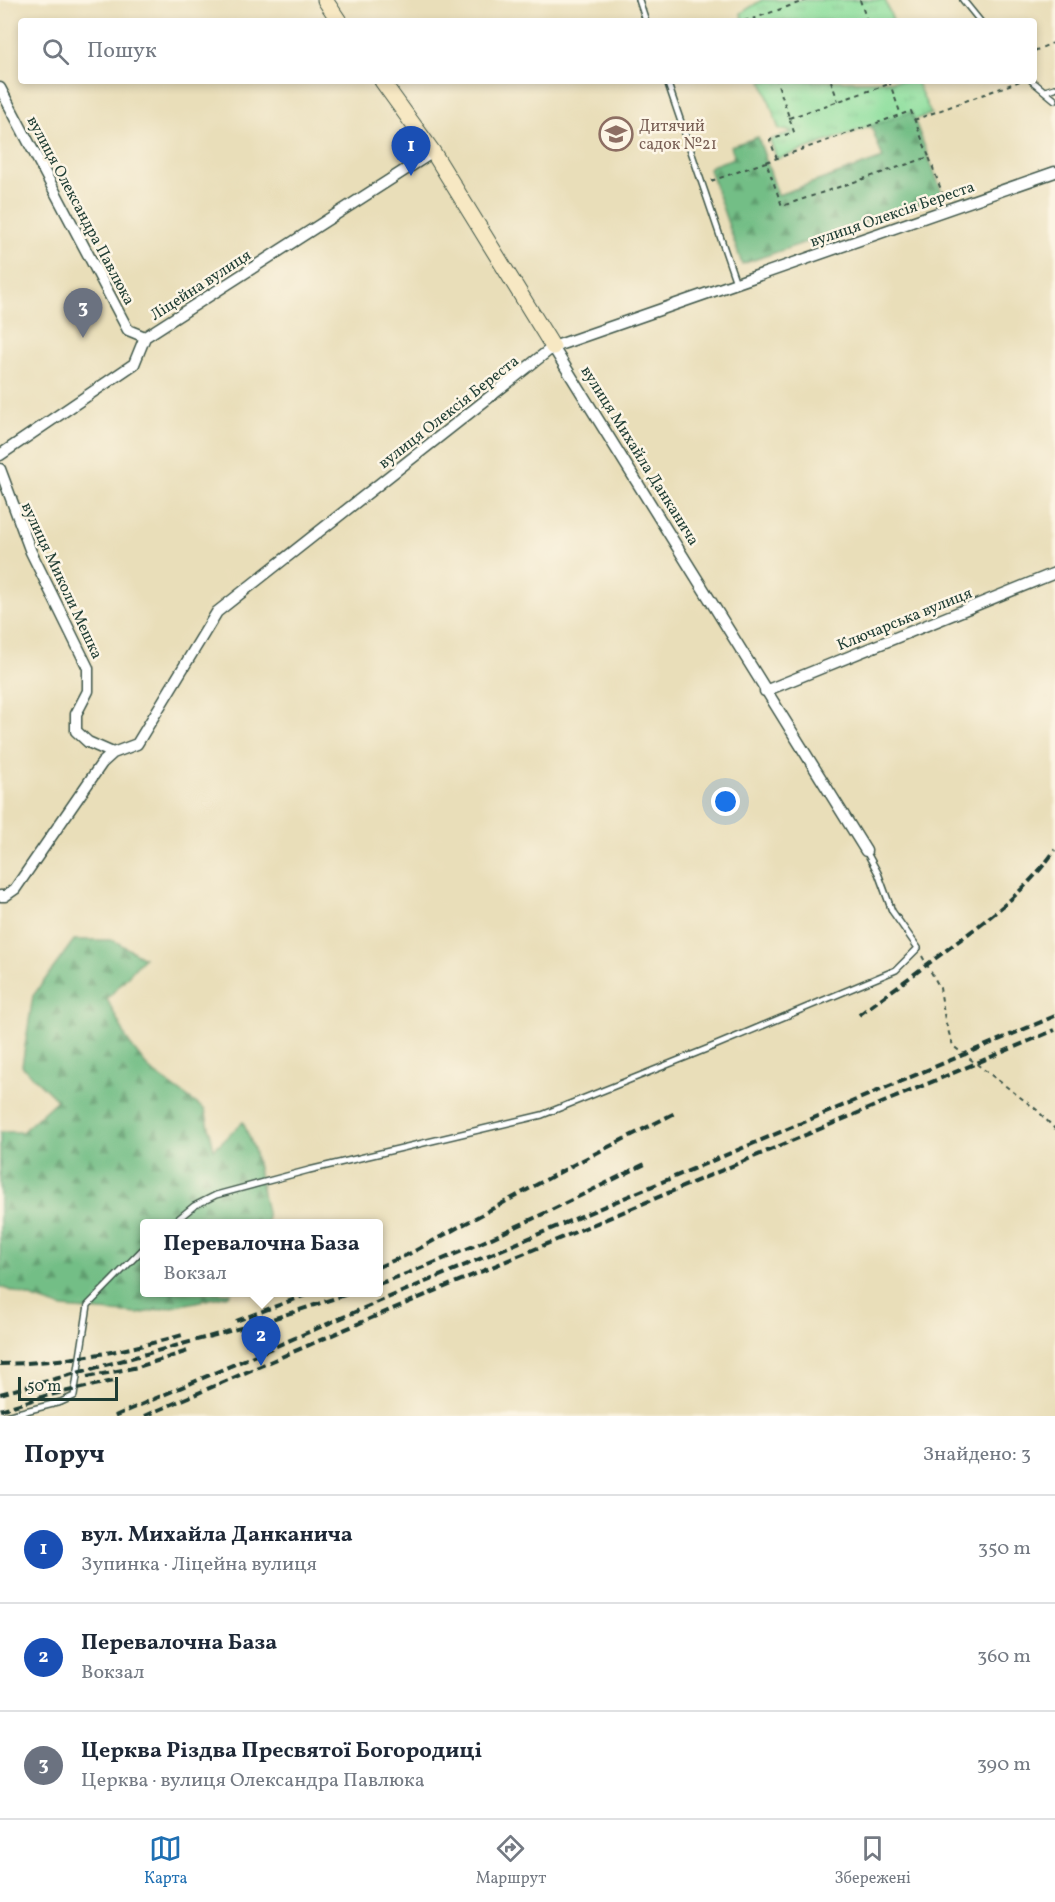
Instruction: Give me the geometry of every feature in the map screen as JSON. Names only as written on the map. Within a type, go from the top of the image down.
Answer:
[{"type":"street","points":[[325,0],[337,18]]},
{"type":"street","name":"вулиця Михайла Данканича","points":[[384,84],[433,152],[866,851]]},
{"type":"street","name":"вулиця Олександра Павлюка","points":[[0,88],[128,330],[145,337]]},
{"type":"street","name":"Ліцейна вулиця","points":[[0,455],[134,364],[145,337],[433,152]]},
{"type":"street","name":"вулиця Олексія Береста","points":[[0,896],[5,896],[15,889],[102,763],[112,753],[137,744],[218,612],[553,347],[1055,172]]},
{"type":"street","name":"вулиця Миколи Мешка","points":[[0,469],[31,552],[88,668],[88,691],[76,714],[76,731],[88,742],[112,753]]},
{"type":"street","name":"Ключарська вулиця","points":[[765,691],[1055,573]]},
{"type":"lane","points":[[639,0],[645,18]]},
{"type":"lane","points":[[963,0],[978,18]]},
{"type":"lane","points":[[668,84],[736,283]]},
{"type":"lane","points":[[1036,84],[1055,100]]},
{"type":"lane","points":[[1045,92],[1055,88]]},
{"type":"lane","points":[[178,1219],[194,1206],[216,1195],[309,1170],[542,1115],[714,1047],[896,970],[918,948],[892,911],[878,873],[866,851]]},
{"type":"lane","points":[[6,1416],[61,1402],[74,1396],[88,1305],[140,1252]]},
{"type":"path","points":[[759,18],[807,0]]},
{"type":"path","points":[[860,0],[866,18]]},
{"type":"path","points":[[1037,50],[1055,42]]},
{"type":"path","points":[[777,159],[770,140],[794,132],[778,84]]},
{"type":"path","points":[[832,84],[838,101]]},
{"type":"path","points":[[789,118],[884,84]]},
{"type":"path","points":[[890,84],[901,115]]},
{"type":"path","points":[[914,120],[1012,84]]},
{"type":"path","points":[[702,184],[911,111],[948,209]]},
{"type":"path","points":[[766,162],[782,206],[929,157]]},
{"type":"path","points":[[918,948],[940,988],[945,1020],[953,1046],[1037,1110],[1055,1129]]},
{"type":"green space","points":[[762,0],[885,0],[892,18],[742,18],[741,13]]},
{"type":"green space","points":[[763,84],[917,84],[931,114],[914,120],[911,112],[777,159],[770,140],[793,132],[779,129]]},
{"type":"green space","points":[[911,111],[943,195],[742,264],[709,169],[711,166],[734,158],[731,146],[758,137],[778,195],[883,158],[871,126]]},
{"type":"green space","points":[[74,940],[113,940],[144,958],[107,999],[129,1043],[149,1069],[205,1110],[214,1149],[243,1122],[254,1149],[267,1219],[140,1219],[140,1297],[219,1297],[138,1314],[63,1308],[0,1287],[0,1132],[22,1132],[57,1100],[22,1066],[33,996]]},
{"type":"railway","points":[[859,1015],[1004,906],[1031,880],[1055,850]]},
{"type":"railway","points":[[115,1416],[385,1299],[1055,1016]]},
{"type":"railway","points":[[145,1416],[383,1313],[1055,1030]]},
{"type":"railway","points":[[383,1265],[409,1254],[573,1165],[677,1112]]},
{"type":"railway","points":[[383,1282],[480,1243],[645,1164]]},
{"type":"railway","points":[[236,1321],[301,1297]]},
{"type":"railway","points":[[0,1394],[266,1321],[339,1297]]},
{"type":"railway","points":[[0,1364],[94,1355],[186,1334]]},
{"type":"railway","points":[[87,1377],[138,1367],[191,1350]]},
{"type":"railway","points":[[0,1410],[45,1396],[113,1381]]},
{"type":"place","name":"Дитячий садок №21","points":[[616,134]]},
{"type":"place","name":"вул. Михайла Данканича","points":[[411,176]]},
{"type":"place","name":"Церква Різдва Пресвятої Богородиці","points":[[83,338]]},
{"type":"place","name":"Перевалочна База","points":[[261,1366]]}]
